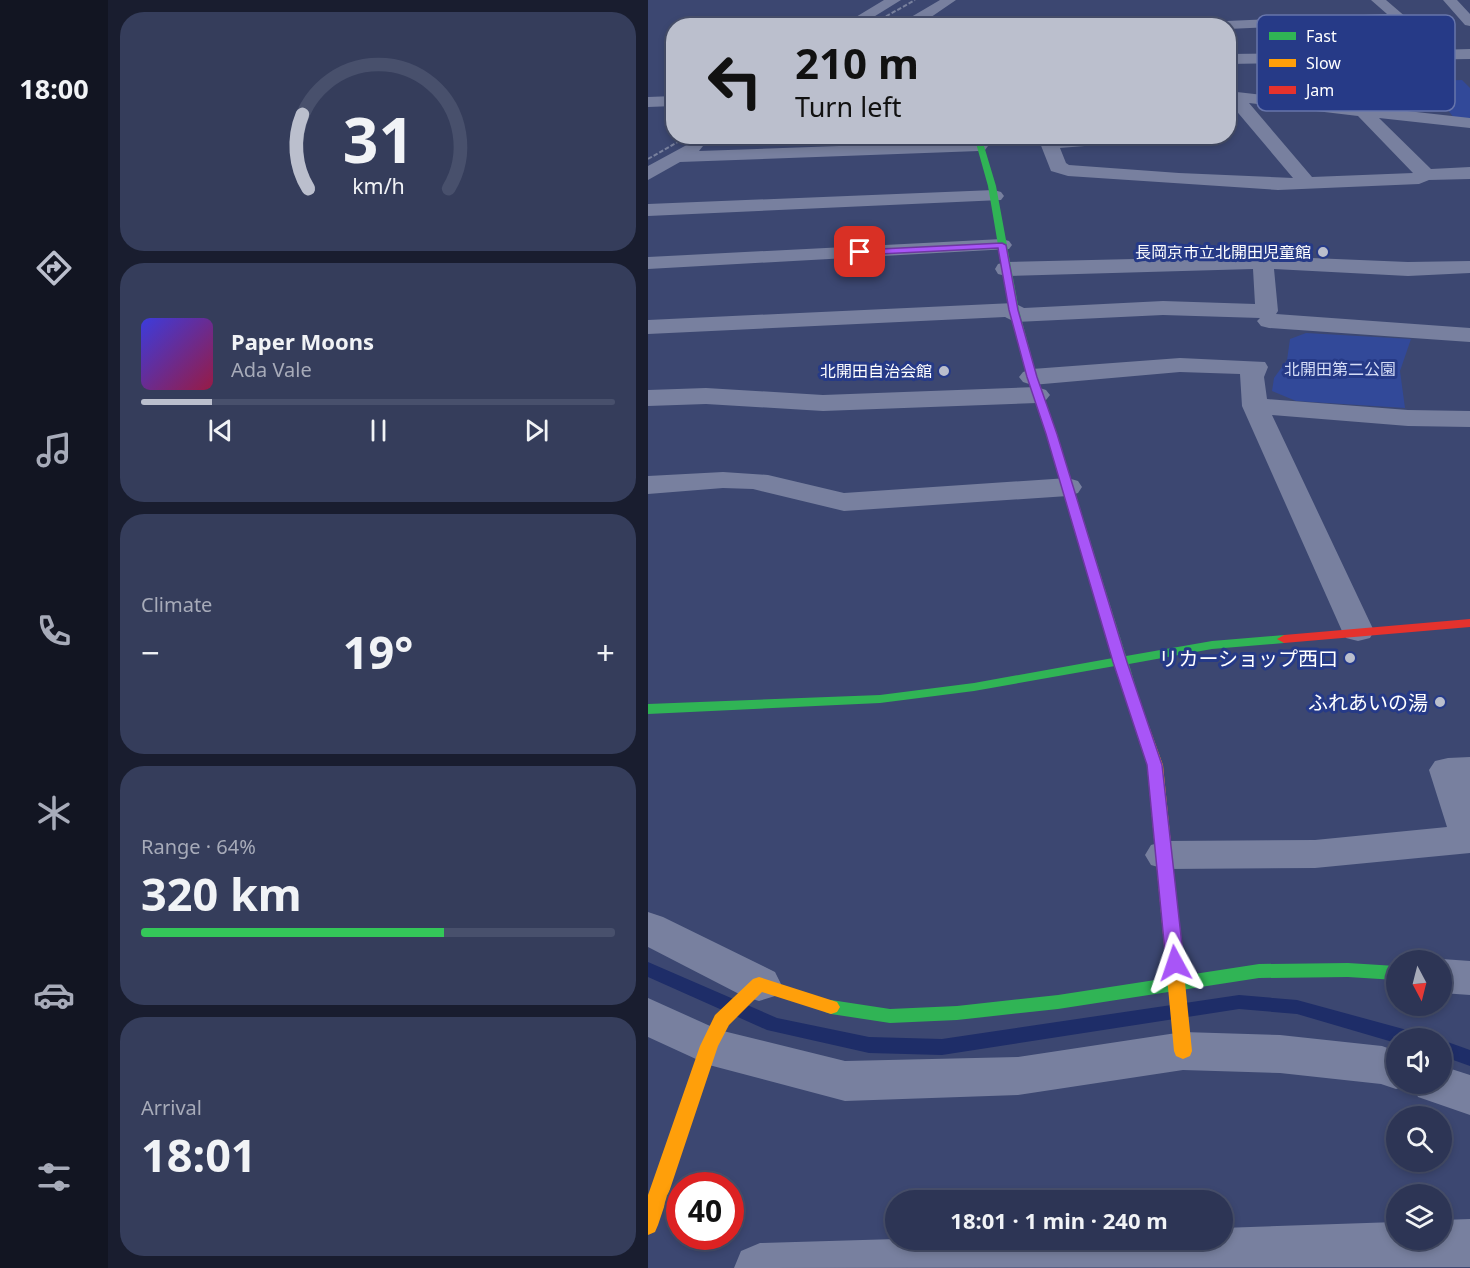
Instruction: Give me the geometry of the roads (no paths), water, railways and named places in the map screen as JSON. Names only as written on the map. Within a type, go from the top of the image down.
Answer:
[{"type":"street","points":[[862,18],[894,0]]},
{"type":"street","points":[[919,18],[949,0]]},
{"type":"street","points":[[1377,0],[1396,15]]},
{"type":"street","points":[[1450,0],[1470,22]]},
{"type":"street","points":[[1236,25],[1257,24]]},
{"type":"street","points":[[1455,54],[1470,54]]},
{"type":"street","points":[[1236,60],[1257,59]]},
{"type":"street","points":[[1241,95],[1257,94]]},
{"type":"street","points":[[1241,95],[1257,97]]},
{"type":"street","points":[[1241,95],[1307,183]]},
{"type":"street","points":[[648,102],[666,101]]},
{"type":"street","points":[[1364,111],[1426,175]]},
{"type":"street","points":[[1364,111],[1470,123]]},
{"type":"street","points":[[1441,111],[1448,121]]},
{"type":"street","points":[[648,174],[699,144]]},
{"type":"street","points":[[675,158],[925,144]]},
{"type":"street","points":[[979,144],[994,196],[1014,313],[1120,662],[1155,765],[1182,1040]]},
{"type":"street","points":[[1050,144],[1058,167],[1068,170],[1179,179],[1278,184],[1419,178],[1426,175],[1470,172]]},
{"type":"street","points":[[648,210],[994,196]]},
{"type":"street","points":[[648,263],[1002,245]]},
{"type":"street","points":[[1006,269],[1263,262],[1408,269],[1470,267]]},
{"type":"street","points":[[1263,262],[1266,339],[1251,377],[1255,406],[1358,631]]},
{"type":"street","points":[[648,327],[1163,308],[1266,339]]},
{"type":"street","points":[[648,398],[706,396],[823,404],[1035,386],[1121,368],[1180,365],[1266,339],[1470,335]]},
{"type":"street","points":[[1255,406],[1408,418],[1470,419]]},
{"type":"street","points":[[648,485],[742,480],[768,483],[823,500],[843,502],[1068,487]]},
{"type":"street","points":[[648,709],[880,699],[974,687],[1212,645],[1470,623]]},
{"type":"street","points":[[1165,855],[1316,854],[1470,839],[1448,770],[1470,769]]},
{"type":"street","points":[[648,928],[751,991],[890,1016],[957,1013],[1058,1002],[1259,971],[1348,970],[1386,972]]},
{"type":"street","points":[[1452,977],[1470,978]]},
{"type":"street","points":[[648,1225],[716,1033],[751,991]]},
{"type":"street","points":[[648,1016],[716,1033],[845,1081],[1018,1076],[1182,1040],[1386,1066]]},
{"type":"street","points":[[1452,1089],[1470,1095]]},
{"type":"street","points":[[760,1268],[1470,1244]]},
{"type":"waterway","points":[[648,969],[774,1025],[869,1045],[942,1047],[1239,1002],[1297,1007],[1386,1032]]},
{"type":"waterway","points":[[1452,1052],[1470,1058]]},
{"type":"railway","points":[[883,18],[915,0]]},
{"type":"railway","points":[[648,159],[674,144]]},
{"type":"place","name":"長岡京市立北開田児童館","points":[[1323,252]]},
{"type":"place","name":"北開田自治会館","points":[[944,371]]},
{"type":"place","name":"リカーショップ西口","points":[[1350,658]]},
{"type":"place","name":"ふれあいの湯","points":[[1440,702]]},
{"type":"park label","name":"北開田第二公園","points":[[1340,369]]}]
